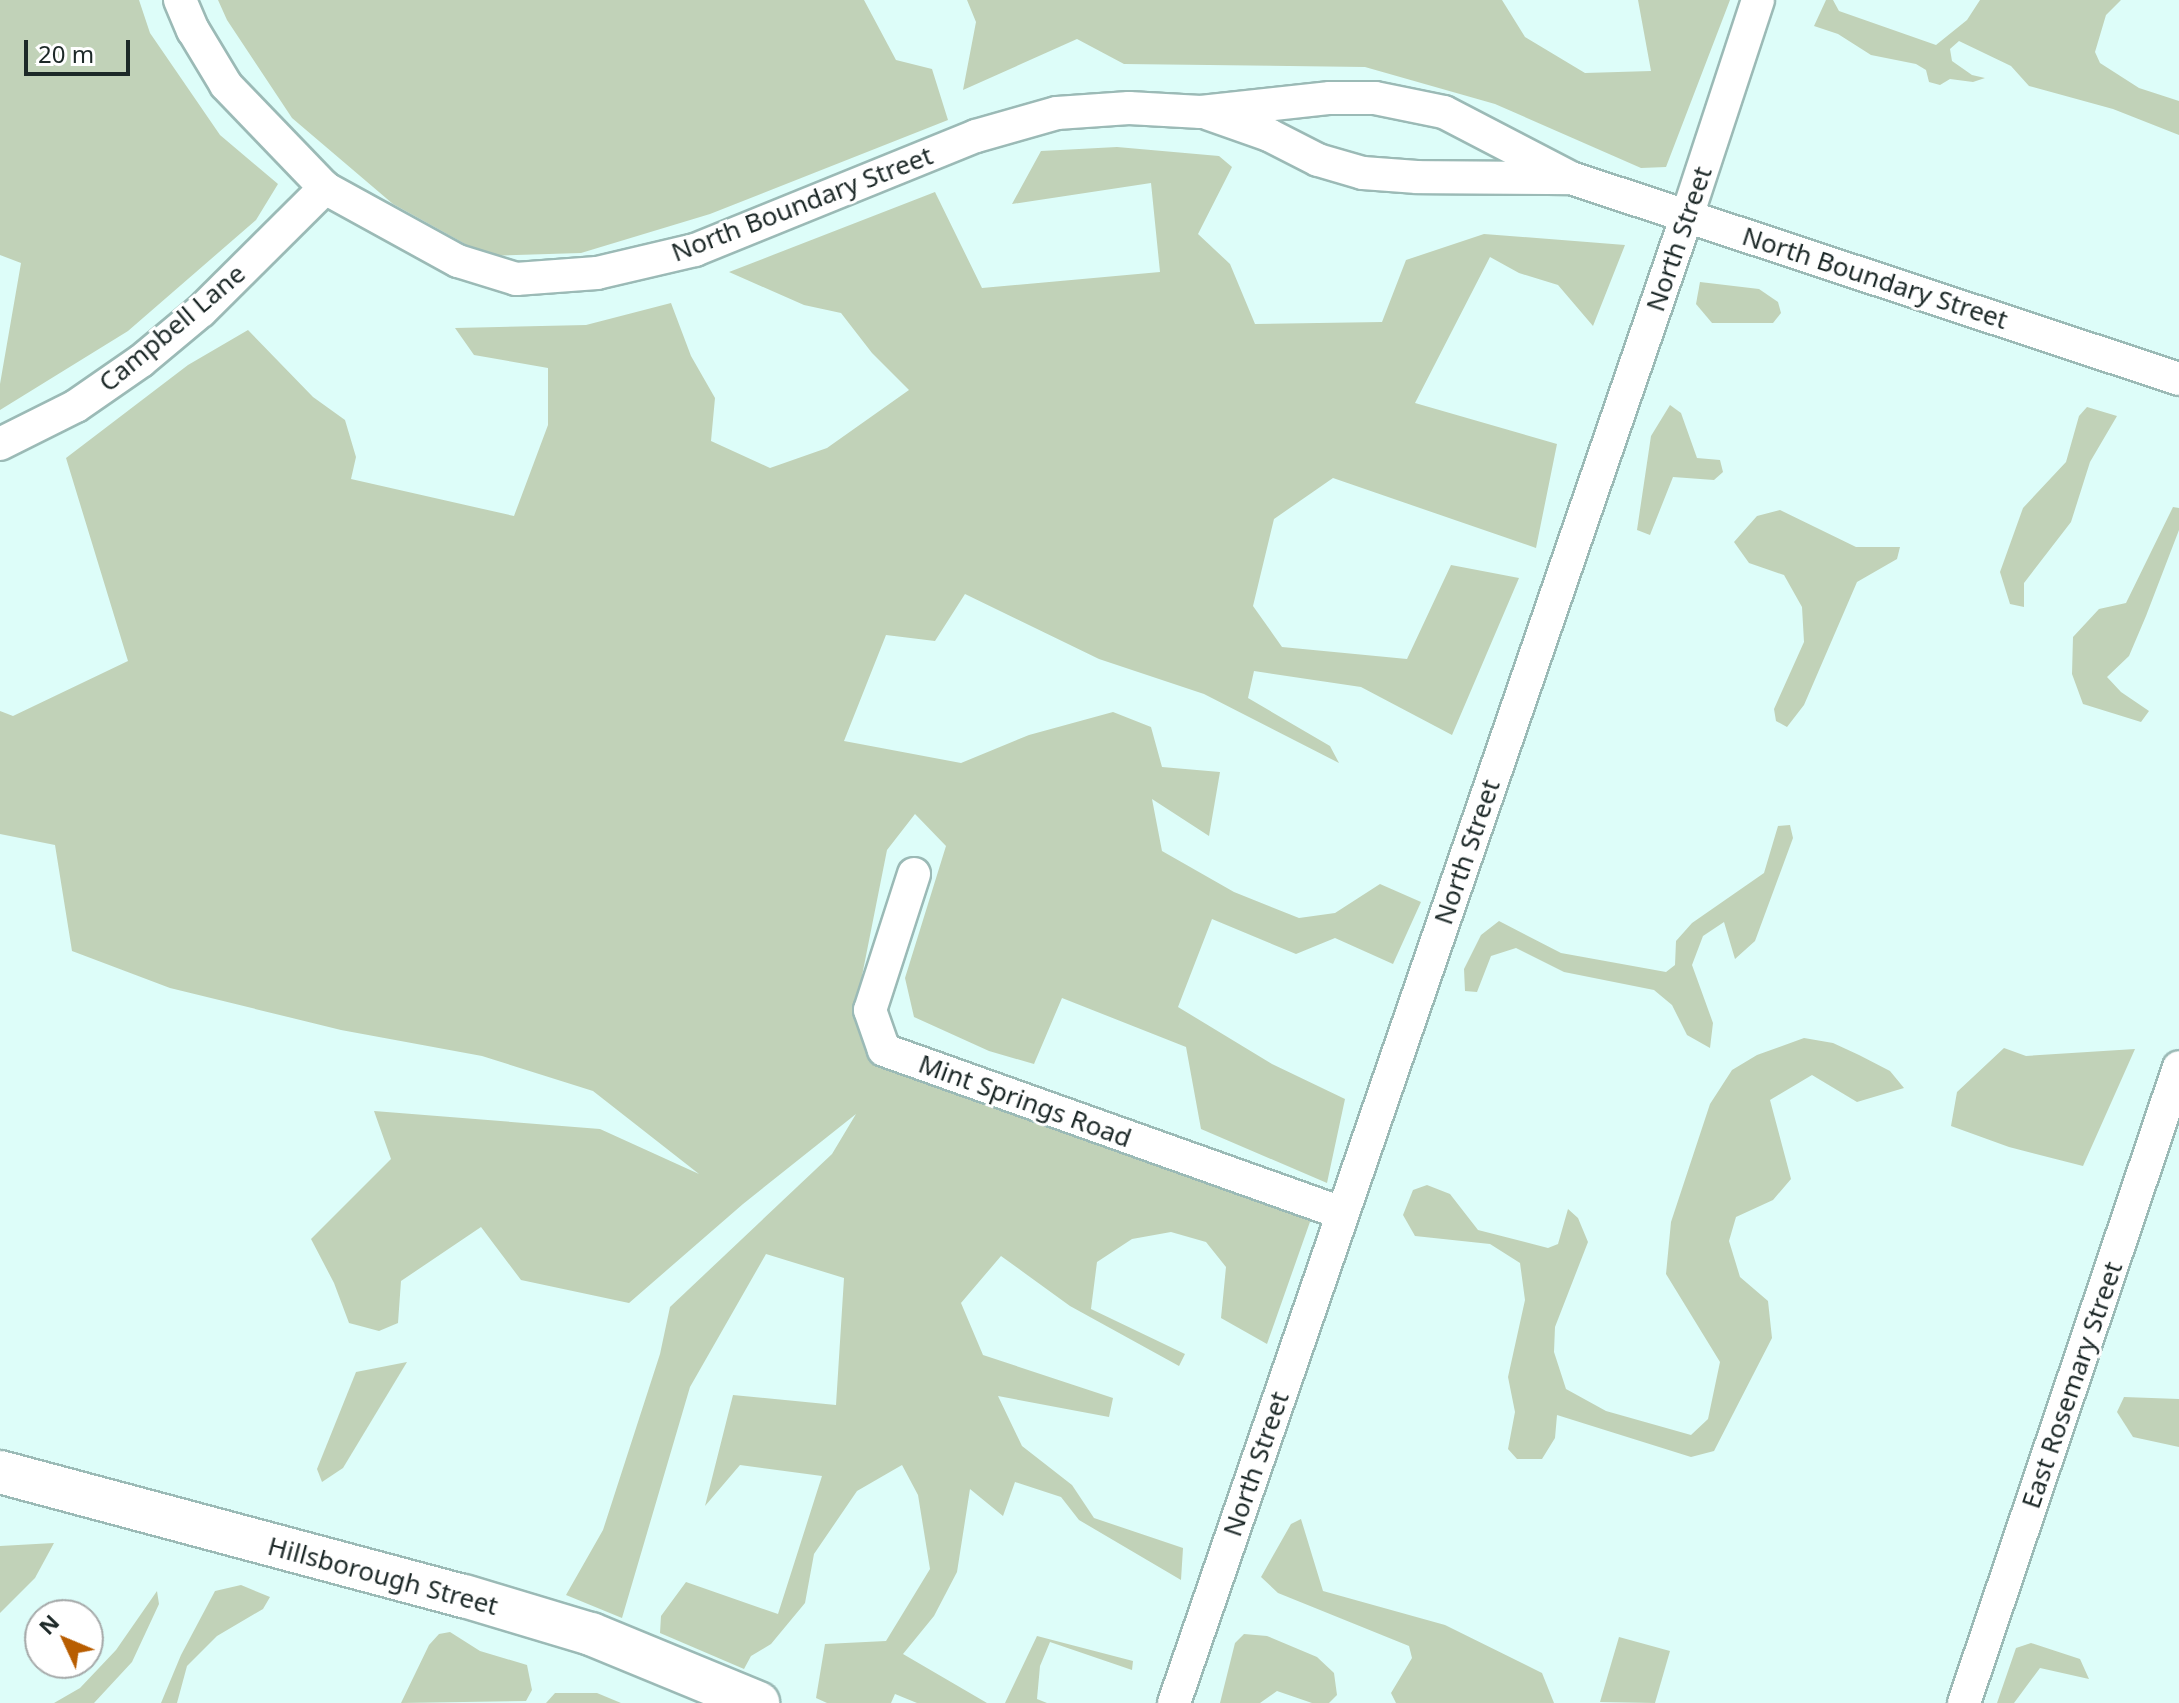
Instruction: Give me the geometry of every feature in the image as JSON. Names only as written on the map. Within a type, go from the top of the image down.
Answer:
[{"type":"street","name":"North Boundary Street","points":[[180,0],[193,30],[226,85],[325,188],[458,261],[516,279],[597,273],[695,250],[976,136],[1057,113],[1129,108],[1201,112],[1330,98],[1400,101],[1444,112],[1571,178],[2179,379]]},
{"type":"street","name":"North Street","points":[[1174,1703],[1687,216],[1758,0]]},
{"type":"street","name":"North Boundary Street","points":[[1201,112],[1269,135],[1318,160],[1363,173],[1417,177],[1571,178]]},
{"type":"street","name":"Campbell Lane","points":[[0,444],[76,406],[141,361],[201,311],[325,188]]},
{"type":"street","name":"Mint Springs Road","points":[[914,874],[870,1010],[884,1050],[1342,1213]]},
{"type":"street","name":"East Rosemary Street","points":[[1964,1703],[2179,1067]]},
{"type":"street","name":"Hillsborough Street","points":[[0,1472],[578,1630],[758,1703]]},
{"type":"green space","points":[[0,0],[139,0],[150,33],[220,135],[278,184],[256,220],[128,331],[0,410],[0,384],[21,263],[0,255]]},
{"type":"green space","points":[[218,0],[864,0],[896,60],[932,69],[948,120],[710,214],[581,253],[487,256],[393,204],[292,118],[227,20]]},
{"type":"green space","points":[[967,0],[1502,0],[1525,37],[1585,73],[1651,71],[1638,0],[1730,0],[1666,167],[1641,168],[1495,104],[1365,67],[1124,64],[1077,39],[963,90],[976,22]]},
{"type":"green space","points":[[1826,0],[1833,0],[1839,11],[1936,45],[1967,20],[1980,0],[2121,0],[2106,15],[2095,52],[2100,63],[2139,88],[2179,101],[2179,135],[2113,109],[2029,86],[2011,66],[1959,41],[1950,49],[1952,61],[1972,75],[1985,78],[1973,82],[1950,79],[1940,85],[1929,82],[1926,70],[1916,64],[1871,55],[1838,34],[1814,26]]},
{"type":"green space","points":[[1117,147],[1219,156],[1232,167],[1198,234],[1230,264],[1255,324],[1382,322],[1406,260],[1484,234],[1625,245],[1593,326],[1558,285],[1519,273],[1490,257],[1415,403],[1557,444],[1536,548],[1333,478],[1274,519],[1253,606],[1282,647],[1407,659],[1451,565],[1519,578],[1452,735],[1361,687],[1254,671],[1248,698],[1330,746],[1339,763],[1204,694],[1099,659],[965,594],[935,641],[886,635],[844,741],[961,763],[1029,735],[1113,712],[1151,727],[1162,767],[1220,772],[1209,836],[1152,799],[1162,851],[1234,892],[1299,918],[1335,913],[1380,884],[1421,902],[1393,964],[1335,938],[1296,954],[1212,919],[1178,1007],[1272,1064],[1345,1099],[1327,1183],[1201,1129],[1186,1047],[1062,998],[1034,1064],[989,1051],[914,1017],[905,978],[946,846],[915,814],[887,850],[855,1011],[863,1037],[885,1066],[1311,1219],[1267,1344],[1221,1318],[1226,1267],[1206,1242],[1171,1232],[1132,1239],[1097,1262],[1091,1309],[1185,1354],[1179,1366],[1070,1306],[1001,1256],[961,1303],[983,1355],[1113,1398],[1109,1417],[998,1396],[1022,1446],[1072,1485],[1094,1518],[1183,1548],[1181,1580],[1079,1520],[1061,1497],[1015,1482],[1003,1516],[970,1489],[957,1572],[934,1616],[903,1654],[987,1703],[917,1703],[895,1694],[891,1703],[827,1703],[816,1698],[825,1644],[886,1641],[930,1569],[918,1495],[902,1465],[857,1491],[814,1554],[805,1603],[771,1644],[751,1656],[744,1669],[660,1633],[661,1616],[686,1582],[778,1614],[822,1476],[740,1465],[705,1506],[733,1395],[836,1405],[844,1278],[766,1254],[690,1387],[622,1618],[566,1595],[603,1530],[660,1354],[670,1307],[832,1154],[856,1114],[743,1204],[629,1303],[521,1280],[481,1227],[401,1281],[398,1323],[379,1331],[349,1323],[334,1283],[311,1239],[391,1159],[374,1111],[600,1129],[699,1174],[593,1091],[482,1056],[341,1030],[170,988],[72,951],[55,845],[0,834],[0,711],[13,716],[128,661],[66,458],[188,365],[248,330],[313,397],[345,420],[356,457],[351,479],[514,516],[548,425],[548,368],[474,355],[455,328],[586,325],[671,303],[691,356],[715,398],[711,441],[770,468],[827,448],[909,390],[872,353],[841,313],[804,305],[729,272],[935,192],[982,288],[1160,272],[1151,183],[1012,204],[1041,151]]},
{"type":"green space","points":[[1700,282],[1759,289],[1778,302],[1781,313],[1773,323],[1712,323],[1696,304]]},
{"type":"green space","points":[[1670,405],[1681,413],[1697,458],[1720,460],[1723,472],[1714,480],[1673,477],[1650,535],[1637,530],[1651,436]]},
{"type":"green space","points":[[2087,407],[2117,416],[2090,462],[2071,522],[2024,583],[2024,607],[2010,604],[2000,572],[2023,508],[2066,462],[2079,416]]},
{"type":"green space","points":[[2173,507],[2179,508],[2179,530],[2146,616],[2129,656],[2107,677],[2121,692],[2149,711],[2141,722],[2083,704],[2072,674],[2073,637],[2099,609],[2126,603]]},
{"type":"green space","points":[[1780,510],[1856,547],[1900,547],[1897,559],[1857,582],[1804,705],[1787,727],[1776,721],[1774,709],[1804,642],[1802,607],[1784,575],[1749,563],[1734,542],[1757,516]]},
{"type":"green space","points":[[1790,825],[1793,838],[1755,941],[1735,959],[1724,922],[1703,936],[1692,965],[1713,1023],[1710,1048],[1687,1035],[1672,1005],[1654,990],[1564,972],[1516,948],[1491,956],[1477,992],[1465,991],[1464,969],[1481,935],[1499,921],[1561,953],[1666,972],[1675,965],[1676,941],[1692,923],[1764,873],[1778,826]]},
{"type":"green space","points":[[1804,1038],[1833,1043],[1859,1055],[1890,1071],[1904,1088],[1857,1102],[1812,1075],[1770,1100],[1791,1179],[1773,1200],[1736,1217],[1729,1241],[1740,1277],[1768,1301],[1772,1338],[1714,1451],[1691,1457],[1557,1415],[1555,1438],[1542,1459],[1517,1459],[1508,1449],[1515,1412],[1508,1377],[1525,1300],[1520,1263],[1490,1244],[1415,1236],[1403,1215],[1413,1190],[1427,1185],[1450,1194],[1478,1230],[1548,1248],[1558,1244],[1568,1209],[1578,1218],[1588,1242],[1555,1327],[1554,1352],[1566,1389],[1606,1411],[1691,1435],[1708,1419],[1720,1362],[1666,1274],[1671,1222],[1710,1104],[1732,1070],[1757,1055]]},
{"type":"green space","points":[[2004,1048],[2026,1056],[2135,1049],[2083,1166],[2009,1147],[1951,1126],[1957,1092]]},
{"type":"green space","points":[[407,1362],[343,1468],[322,1482],[317,1469],[356,1372]]},
{"type":"green space","points":[[2124,1397],[2179,1399],[2179,1447],[2133,1437],[2117,1412]]},
{"type":"green space","points":[[1301,1519],[1323,1591],[1445,1625],[1542,1673],[1554,1703],[1396,1703],[1391,1693],[1412,1658],[1409,1646],[1278,1593],[1261,1577],[1291,1524]]},
{"type":"green space","points":[[54,1543],[35,1578],[0,1613],[0,1546]]},
{"type":"green space","points":[[241,1585],[270,1597],[263,1609],[217,1636],[187,1666],[177,1703],[161,1703],[181,1655],[215,1591]]},
{"type":"green space","points":[[157,1591],[159,1604],[132,1662],[94,1703],[54,1703],[80,1688],[89,1679],[104,1679],[104,1663]]},
{"type":"green space","points":[[450,1632],[480,1651],[527,1665],[532,1690],[526,1701],[401,1703],[429,1645],[439,1634]]},
{"type":"green space","points":[[1244,1634],[1267,1636],[1317,1657],[1334,1673],[1337,1695],[1329,1703],[1312,1703],[1277,1691],[1260,1703],[1220,1703],[1235,1643]]},
{"type":"green space","points":[[1037,1636],[1133,1661],[1132,1670],[1050,1642],[1040,1666],[1037,1699],[1047,1703],[1005,1703]]},
{"type":"green space","points":[[1619,1637],[1670,1651],[1655,1703],[1600,1702]]},
{"type":"green space","points":[[2031,1643],[2080,1659],[2089,1679],[2040,1668],[2014,1703],[1997,1703],[2016,1648]]},
{"type":"green space","points":[[555,1693],[597,1693],[621,1703],[546,1703]]}]
